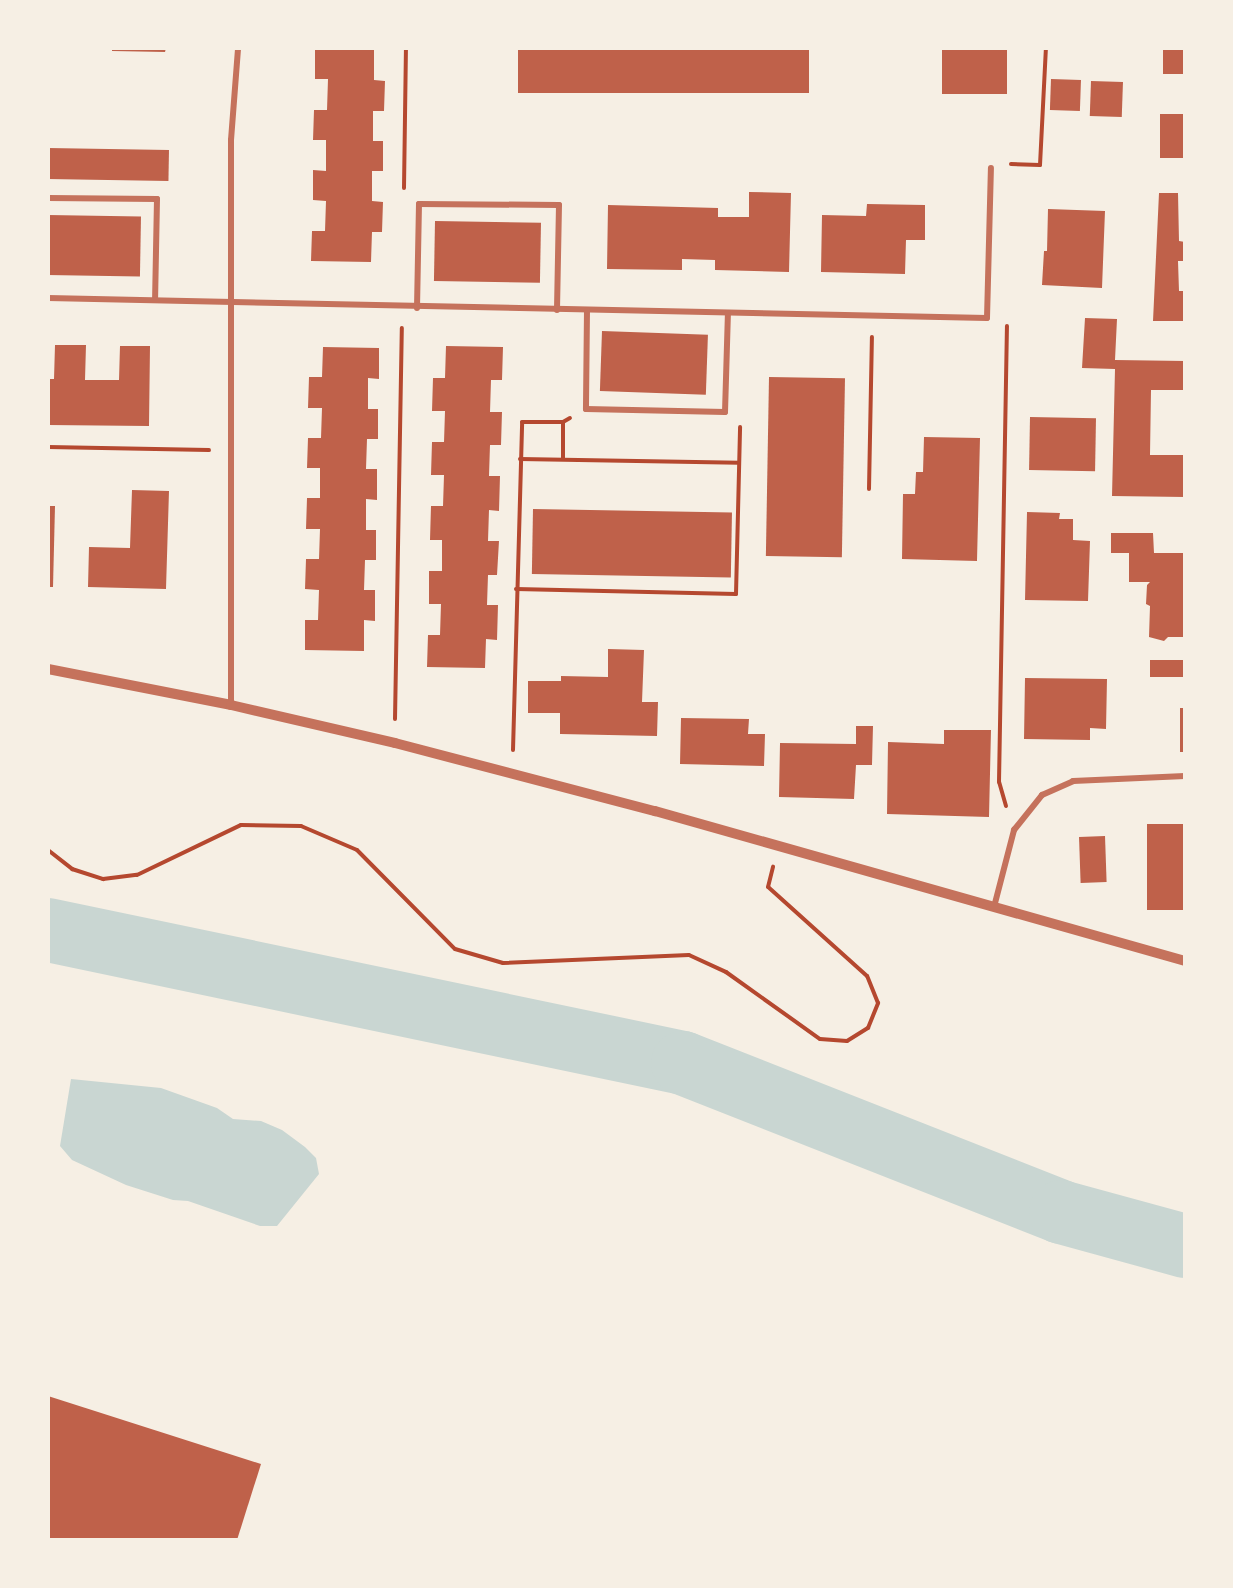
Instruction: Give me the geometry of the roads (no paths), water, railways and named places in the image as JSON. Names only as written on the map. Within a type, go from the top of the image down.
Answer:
[{"type":"street","points":[[231,705],[231,140],[238,48]]},
{"type":"street","points":[[48,298],[417,308],[987,318],[991,168]]},
{"type":"street","points":[[48,198],[157,199],[155,300]]},
{"type":"street","points":[[417,308],[419,204],[559,205],[557,310]]},
{"type":"street","points":[[586,310],[586,409],[725,412],[728,313]]},
{"type":"street","points":[[48,669],[231,705],[394,743],[655,811],[1185,961]]},
{"type":"street","points":[[994,907],[1014,830],[1042,795],[1072,781],[1185,776]]},
{"type":"waterway","points":[[48,930],[683,1063],[1061,1212],[1185,1246]]}]
